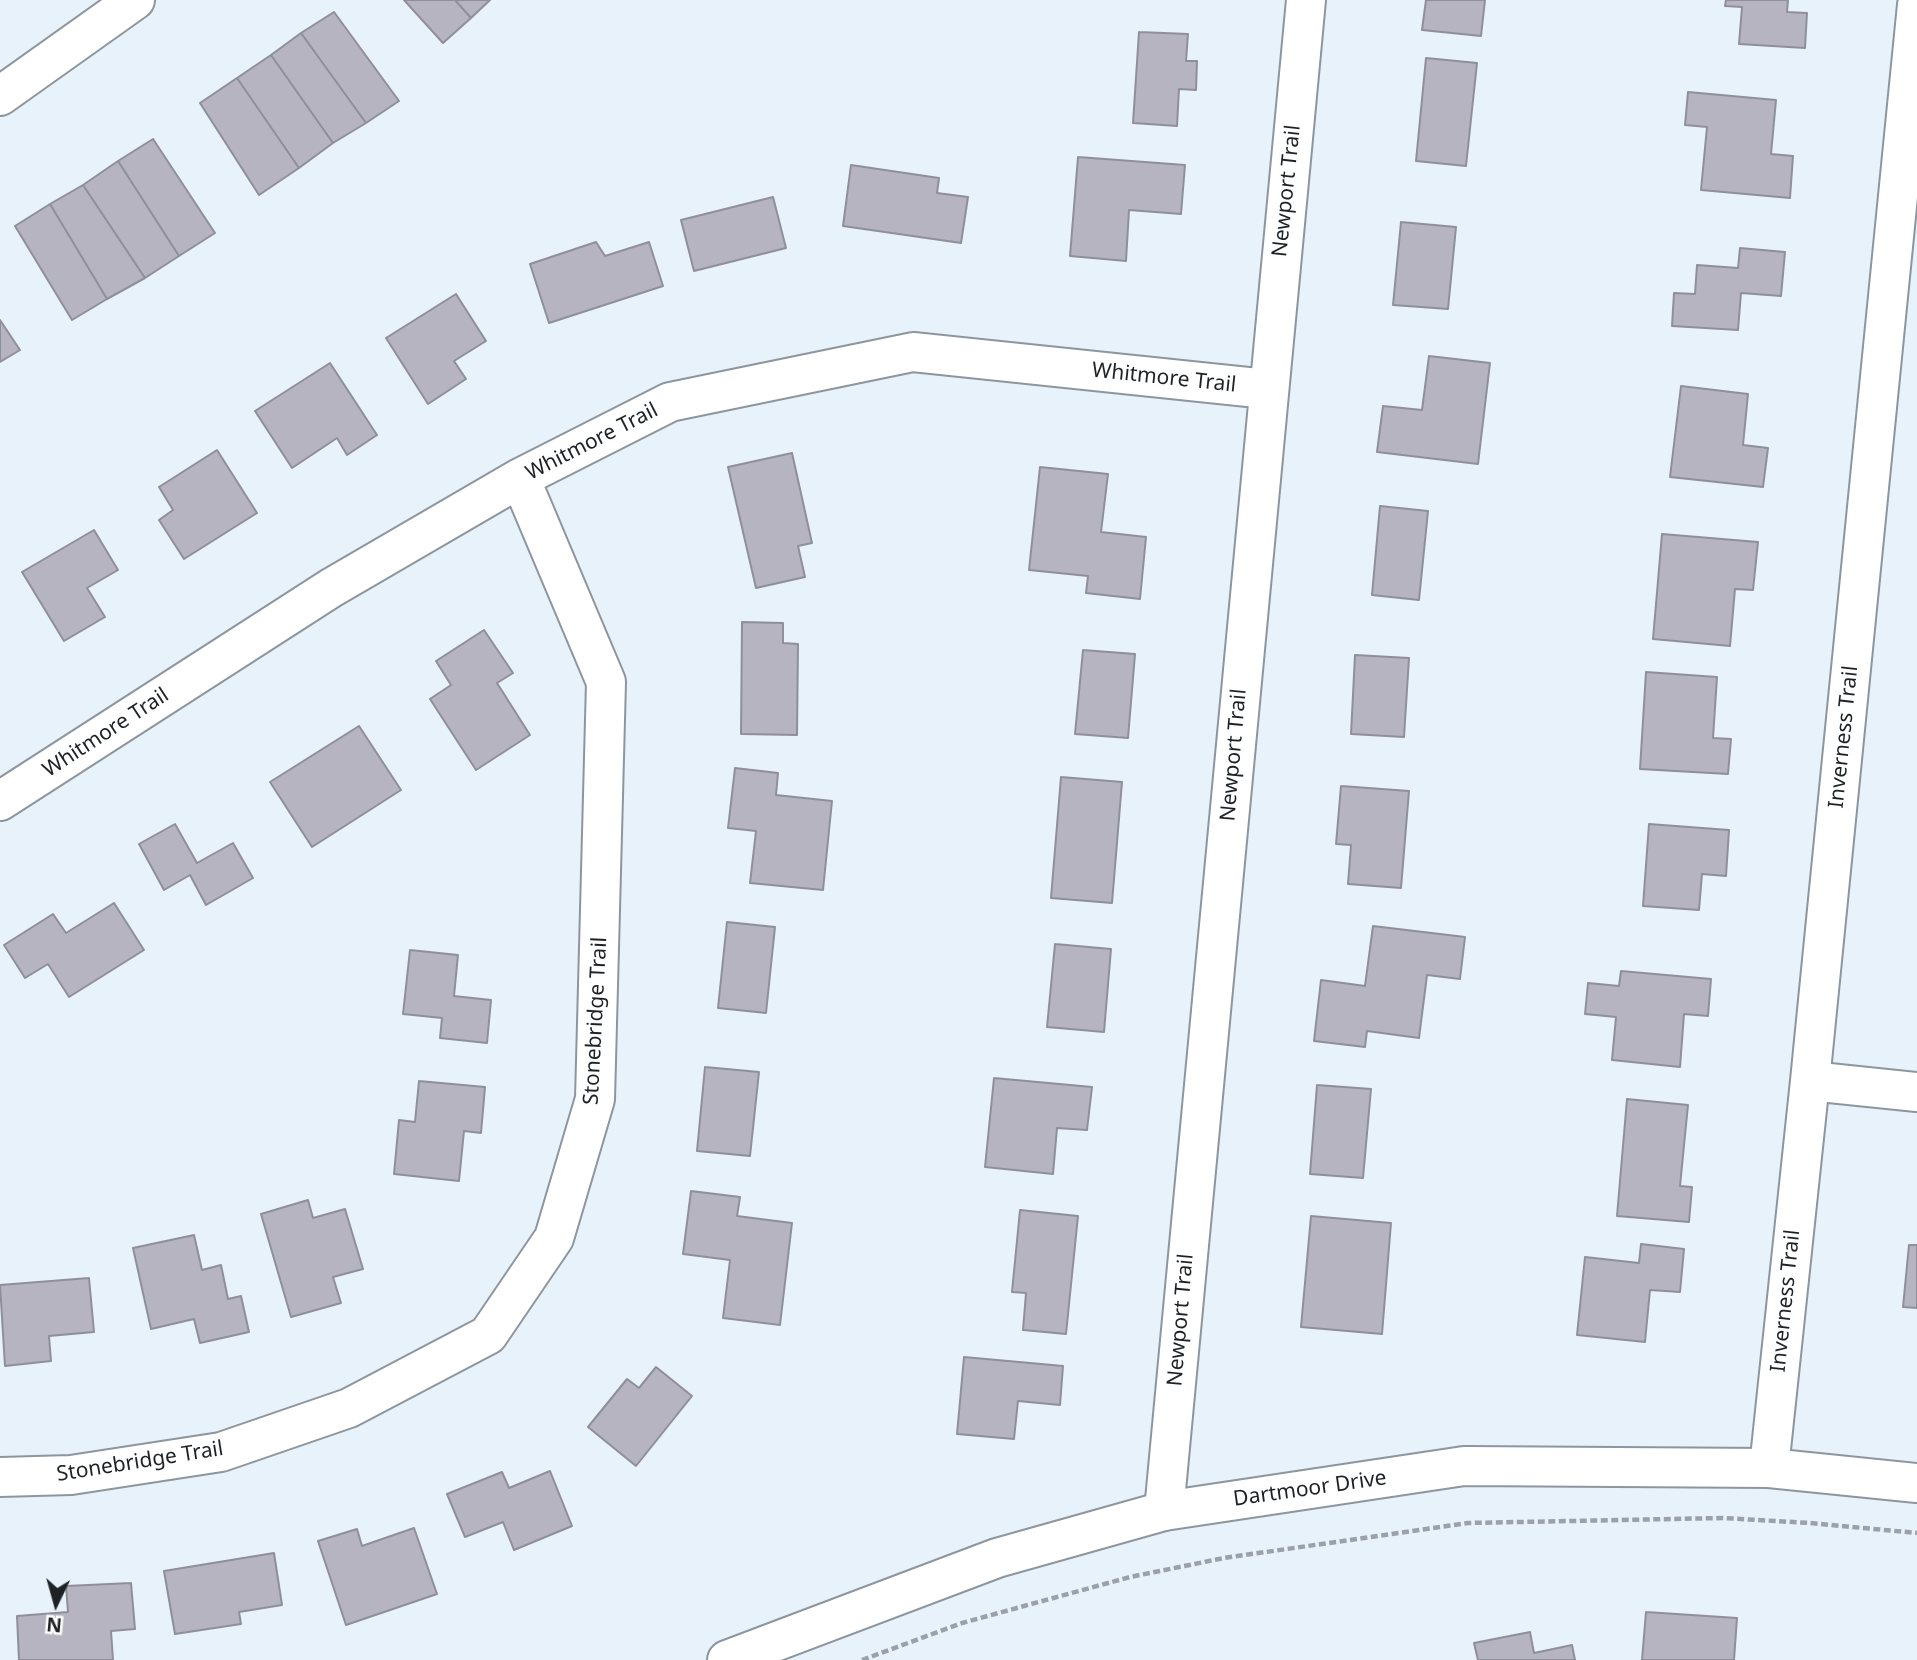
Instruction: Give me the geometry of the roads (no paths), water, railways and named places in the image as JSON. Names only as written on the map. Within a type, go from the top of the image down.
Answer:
[{"type":"street","points":[[0,96],[135,0]]},
{"type":"street","name":"Newport Trail","points":[[1164,1510],[1306,0]]},
{"type":"street","name":"Inverness Trail","points":[[1769,1468],[1917,5]]},
{"type":"street","name":"Whitmore Trail","points":[[0,801],[331,588],[520,478],[670,402],[913,352],[1268,389]]},
{"type":"street","name":"Stonebridge Trail","points":[[0,1477],[71,1475],[221,1452],[349,1408],[488,1335],[554,1238],[595,1099],[606,681],[520,478]]},
{"type":"street","points":[[1810,1081],[1917,1092]]},
{"type":"street","name":"Dartmoor Drive","points":[[727,1660],[997,1558],[1164,1510],[1464,1466],[1769,1468],[1917,1483]]}]
